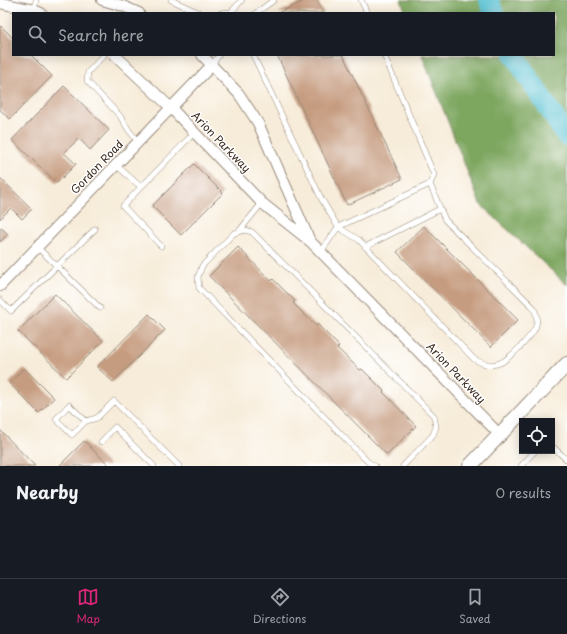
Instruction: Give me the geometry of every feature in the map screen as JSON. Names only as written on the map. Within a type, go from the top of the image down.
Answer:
[{"type":"main road","points":[[470,466],[521,416],[567,364]]},
{"type":"street","points":[[102,0],[137,12]]},
{"type":"street","points":[[0,3],[37,8]]},
{"type":"street","name":"Arion Parkway","points":[[116,56],[195,132],[262,203],[311,242],[500,435]]},
{"type":"street","name":"Arion Parkway","points":[[203,56],[239,94],[258,123],[311,242]]},
{"type":"street","name":"Gordon Road","points":[[0,286],[212,65]]},
{"type":"lane","points":[[171,0],[198,12]]},
{"type":"lane","points":[[232,12],[242,0]]},
{"type":"lane","points":[[257,12],[274,0]]},
{"type":"lane","points":[[361,0],[367,12]]},
{"type":"lane","points":[[103,56],[88,72],[87,81],[120,116],[138,142]]},
{"type":"lane","points":[[212,65],[218,56]]},
{"type":"lane","points":[[253,56],[321,198],[338,227],[359,240],[474,359],[480,363],[499,364],[506,361],[531,336],[536,325],[536,313],[533,307],[445,220],[430,184]]},
{"type":"lane","points":[[321,252],[338,227],[430,184],[434,175],[384,56]]},
{"type":"lane","points":[[161,246],[123,206],[195,132]]},
{"type":"lane","points":[[116,165],[141,187]]},
{"type":"lane","points":[[262,203],[240,230],[234,233],[202,266],[198,277],[199,288],[368,462],[375,466]]},
{"type":"lane","points":[[365,247],[440,209]]},
{"type":"lane","points":[[0,300],[11,311],[96,229]]},
{"type":"lane","points":[[240,230],[252,232],[434,416],[436,427],[433,435],[403,466]]},
{"type":"lane","points":[[38,247],[100,308]]},
{"type":"lane","points":[[86,421],[69,405],[56,419],[72,435],[86,421],[97,418],[114,401],[179,466]]},
{"type":"lane","points":[[100,442],[115,427],[154,466]]},
{"type":"lane","points":[[555,449],[567,460]]},
{"type":"lane","points":[[521,466],[532,454]]},
{"type":"green space","points":[[401,0],[567,0],[567,285],[480,204],[422,56],[555,56],[555,12],[406,12]]},
{"type":"building","points":[[306,0],[317,0],[323,12],[280,12]]},
{"type":"building","points":[[1,26],[12,37],[12,56],[32,56],[52,76],[10,119],[0,110],[0,50],[2,47],[0,45]]},
{"type":"building","points":[[277,56],[343,56],[402,179],[347,205]]},
{"type":"building","points":[[64,86],[109,130],[90,150],[79,138],[64,153],[76,164],[57,183],[12,140]]},
{"type":"building","points":[[194,164],[223,193],[181,235],[152,206]]},
{"type":"building","points":[[0,178],[32,209],[22,219],[11,208],[0,219]]},
{"type":"building","points":[[424,226],[518,320],[491,347],[397,252]]},
{"type":"building","points":[[0,227],[8,234],[0,242]]},
{"type":"building","points":[[238,247],[271,281],[273,279],[295,301],[293,303],[339,346],[337,348],[360,370],[362,369],[384,391],[383,392],[416,426],[387,455],[209,276]]},
{"type":"building","points":[[55,294],[103,341],[66,378],[18,331]]},
{"type":"building","points":[[149,314],[165,330],[113,382],[97,367]]},
{"type":"building","points":[[24,368],[54,398],[39,413],[9,383]]},
{"type":"building","points":[[0,430],[35,466],[0,466]]},
{"type":"building","points":[[84,441],[110,466],[59,466]]},
{"type":"waterway","points":[[489,0],[494,12]]},
{"type":"waterway","points":[[515,56],[567,137]]}]
